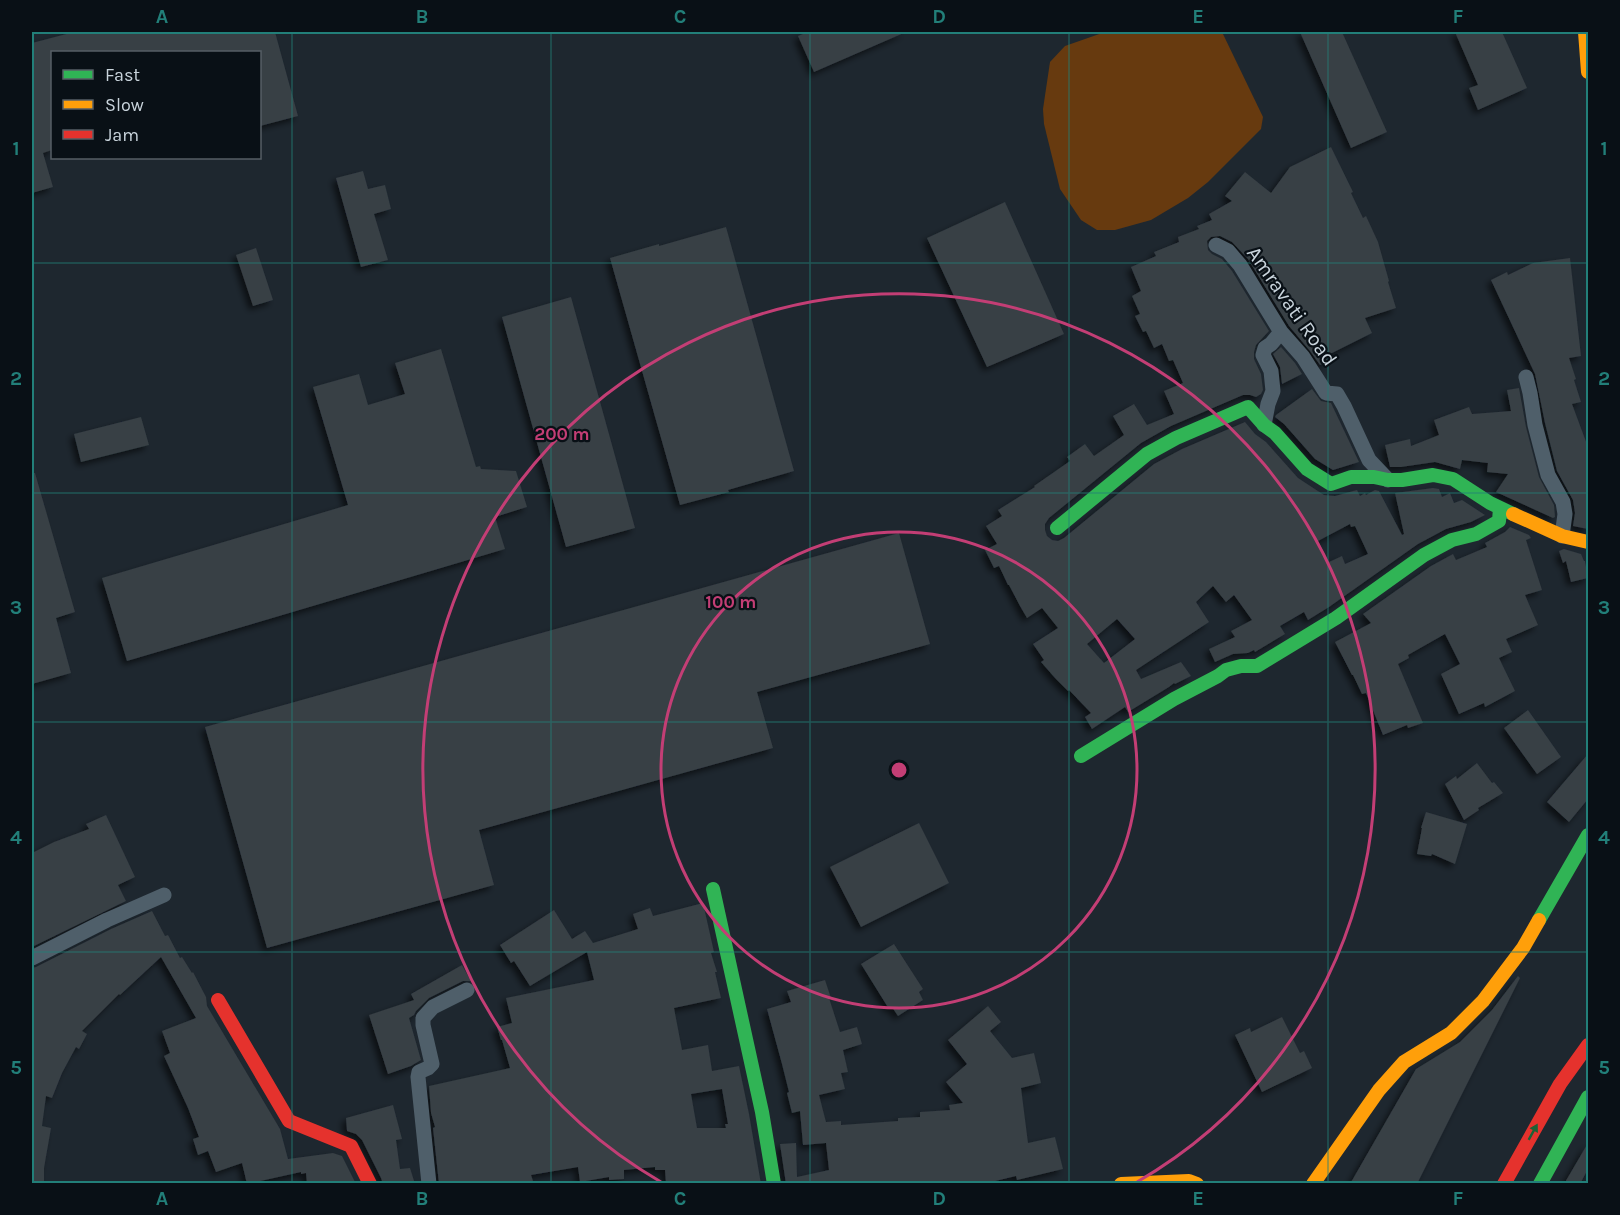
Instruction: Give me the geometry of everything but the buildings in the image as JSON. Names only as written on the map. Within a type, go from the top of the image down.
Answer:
[{"type":"street","points":[[1585,32],[1588,72]]},
{"type":"street","name":"Amravati Road","points":[[1216,245],[1228,251],[1240,265],[1281,332],[1303,357],[1326,393],[1336,394],[1369,460],[1388,480]]},
{"type":"street","points":[[1264,425],[1273,391],[1271,370],[1263,355],[1265,348],[1281,332]]},
{"type":"street","points":[[1526,377],[1548,475],[1563,502],[1565,514],[1562,536]]},
{"type":"street","points":[[1057,528],[1147,454],[1176,438],[1248,407],[1264,425],[1275,433],[1307,470],[1331,484],[1351,477],[1374,477],[1388,480],[1433,476],[1453,479],[1500,508],[1562,536],[1588,542]]},
{"type":"street","points":[[1081,756],[1174,699],[1218,676],[1222,671],[1242,665],[1257,666],[1336,618],[1424,555],[1452,540],[1476,534],[1499,520],[1500,508]]},
{"type":"street","points":[[1312,1184],[1379,1090],[1404,1062],[1451,1033],[1483,1001],[1523,948],[1588,835]]},
{"type":"street","points":[[713,888],[762,1112],[774,1184]]},
{"type":"street","points":[[32,958],[107,920],[164,895]]},
{"type":"street","points":[[429,1184],[418,1077],[419,1072],[432,1064],[423,1018],[433,1007],[467,990]]},
{"type":"street","points":[[218,1000],[289,1121],[351,1146],[370,1184]]},
{"type":"street","points":[[1504,1184],[1560,1084],[1588,1045]]},
{"type":"street","points":[[1540,1184],[1588,1097]]},
{"type":"street","points":[[1122,1184],[1189,1181],[1197,1184]]},
{"type":"shaded area","points":[[1105,32],[1222,32],[1263,117],[1261,129],[1208,182],[1188,198],[1151,220],[1115,230],[1097,230],[1081,220],[1060,189],[1044,124],[1043,109],[1050,62],[1065,46]]},
{"type":"traffic: fast","points":[[1057,528],[1147,454],[1176,438],[1248,407],[1307,469],[1331,484],[1351,477],[1402,480],[1433,475],[1453,479],[1490,503],[1513,514]]},
{"type":"traffic: fast","points":[[1081,756],[1226,670],[1241,666],[1257,666],[1336,618],[1424,555],[1452,540],[1476,534],[1499,521],[1500,508]]},
{"type":"traffic: fast","points":[[1539,920],[1588,835]]},
{"type":"traffic: fast","points":[[713,889],[762,1112],[774,1184]]},
{"type":"traffic: fast","points":[[1540,1184],[1588,1097]]},
{"type":"traffic: slow","points":[[1585,32],[1588,72]]},
{"type":"traffic: slow","points":[[1513,514],[1562,536],[1588,542]]},
{"type":"traffic: slow","points":[[1313,1184],[1379,1090],[1404,1062],[1451,1033],[1483,1001],[1523,948],[1539,920]]},
{"type":"traffic: slow","points":[[1121,1184],[1189,1181],[1197,1184]]},
{"type":"traffic: jam","points":[[218,1000],[289,1121],[351,1146],[370,1184]]},
{"type":"traffic: jam","points":[[1504,1184],[1560,1084],[1588,1045]]}]
